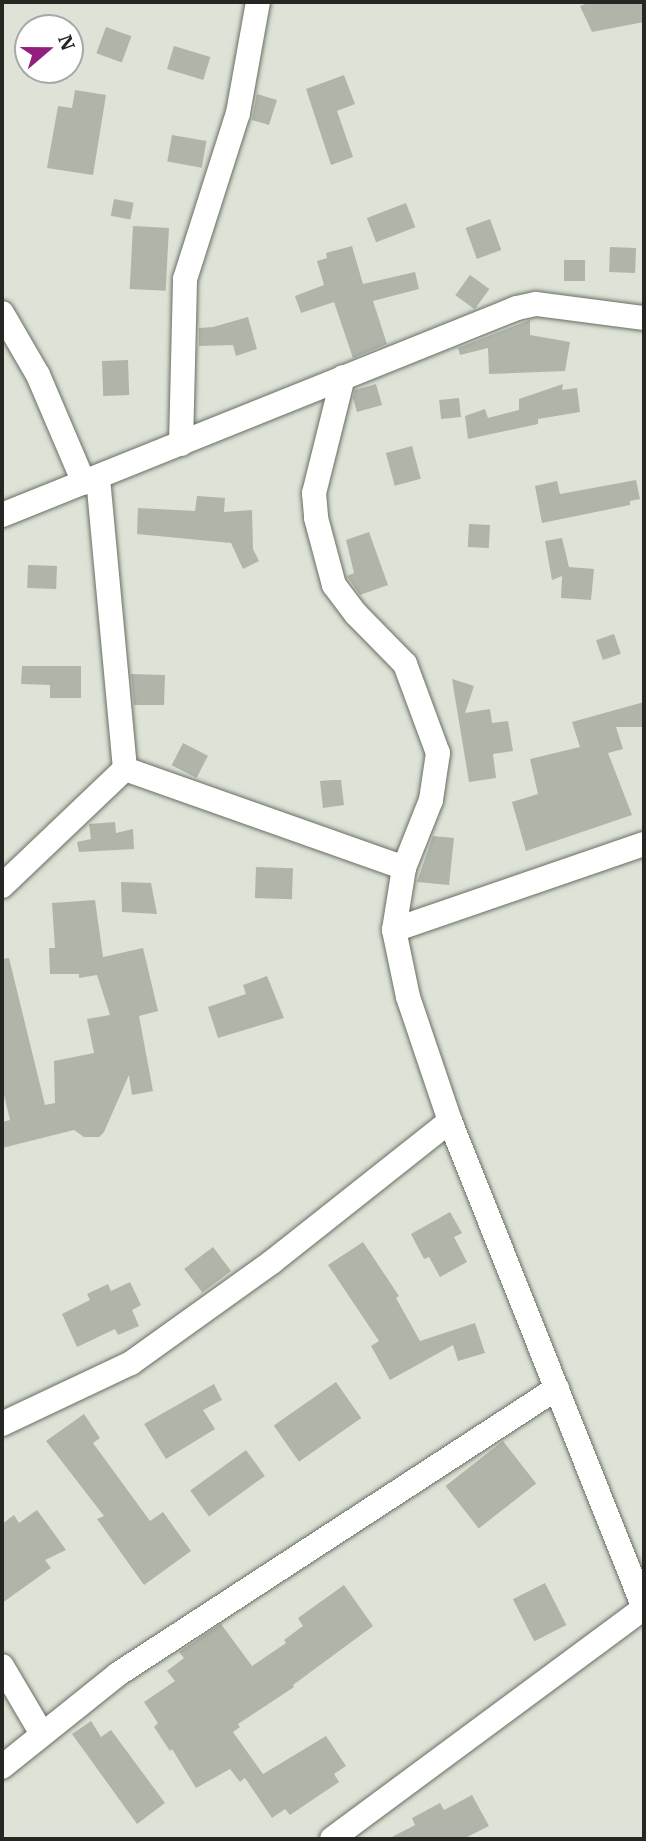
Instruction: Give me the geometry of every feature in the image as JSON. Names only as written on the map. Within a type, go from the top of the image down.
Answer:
[{"type":"street","points":[[181,444],[185,279],[238,113],[258,2]]},
{"type":"street","points":[[2,514],[91,481],[517,308],[536,304],[644,318]]},
{"type":"street","points":[[2,313],[38,375],[91,481],[125,769]]},
{"type":"street","points":[[332,1839],[644,1608],[450,1121],[408,997],[394,930],[404,868],[431,800],[438,753],[405,664],[356,614],[334,585],[316,518],[314,493],[342,377]]},
{"type":"street","points":[[125,769],[404,868]]},
{"type":"street","points":[[2,886],[125,769]]},
{"type":"street","points":[[394,930],[644,844]]},
{"type":"street","points":[[2,1424],[131,1363],[272,1262],[450,1121]]},
{"type":"street","points":[[2,1767],[118,1674],[557,1388]]},
{"type":"street","points":[[2,1666],[42,1734]]},
{"type":"building","points":[[591,2],[644,2],[644,22],[592,32],[580,6]]},
{"type":"building","points":[[106,27],[131,36],[122,63],[96,53]]},
{"type":"building","points":[[174,46],[210,57],[203,80],[167,69]]},
{"type":"building","points":[[344,75],[355,104],[337,111],[353,157],[331,165],[306,89]]},
{"type":"building","points":[[75,90],[106,95],[93,175],[47,168],[58,106],[72,108]]},
{"type":"building","points":[[257,94],[277,100],[269,125],[252,120]]},
{"type":"building","points":[[172,135],[206,141],[202,168],[167,162]]},
{"type":"building","points":[[114,199],[134,203],[130,220],[111,216]]},
{"type":"building","points":[[406,203],[415,227],[376,242],[367,218]]},
{"type":"building","points":[[490,219],[501,250],[477,259],[466,228]]},
{"type":"building","points":[[133,226],[169,228],[166,291],[130,289]]},
{"type":"building","points":[[352,246],[363,284],[415,272],[419,289],[373,301],[387,344],[353,358],[334,302],[301,313],[295,296],[324,285],[317,261],[327,258],[326,253]]},
{"type":"building","points":[[610,247],[636,248],[635,273],[609,272]]},
{"type":"building","points":[[564,260],[585,260],[585,281],[564,281]]},
{"type":"building","points":[[470,275],[489,289],[475,309],[455,295]]},
{"type":"building","points":[[248,317],[257,349],[236,356],[233,345],[199,346],[199,328]]},
{"type":"building","points":[[530,320],[530,335],[570,342],[565,371],[489,374],[488,348],[460,355],[458,348]]},
{"type":"building","points":[[128,360],[129,395],[103,396],[102,361]]},
{"type":"building","points":[[376,384],[382,405],[357,412],[353,398],[355,390]]},
{"type":"building","points":[[563,384],[562,390],[577,388],[580,412],[538,419],[538,424],[468,439],[465,416],[485,409],[488,418],[519,410],[519,399]]},
{"type":"building","points":[[459,398],[461,417],[441,419],[439,400]]},
{"type":"building","points":[[412,446],[421,479],[395,486],[386,453]]},
{"type":"building","points":[[636,480],[640,499],[630,501],[630,505],[542,523],[535,486],[557,481],[560,494]]},
{"type":"building","points":[[197,496],[225,498],[224,512],[252,510],[253,549],[259,561],[243,569],[231,543],[137,534],[138,508],[195,511]]},
{"type":"building","points":[[469,524],[490,525],[489,548],[468,547]]},
{"type":"building","points":[[369,532],[388,585],[360,595],[347,576],[354,573],[346,540]]},
{"type":"building","points":[[562,538],[569,567],[594,569],[591,600],[561,598],[562,576],[552,580],[545,541]]},
{"type":"building","points":[[28,565],[57,566],[56,589],[27,588]]},
{"type":"building","points":[[614,634],[621,654],[603,660],[596,640]]},
{"type":"building","points":[[22,666],[81,666],[81,698],[50,698],[50,685],[21,684]]},
{"type":"building","points":[[131,674],[165,675],[164,705],[134,705]]},
{"type":"building","points":[[452,679],[474,686],[465,713],[490,709],[492,723],[508,721],[513,751],[493,754],[496,778],[469,782]]},
{"type":"building","points":[[644,702],[644,727],[616,727],[623,749],[608,753],[632,815],[526,851],[512,802],[538,794],[530,759],[580,747],[572,722]]},
{"type":"building","points":[[183,743],[208,756],[197,778],[172,765]]},
{"type":"building","points":[[341,780],[344,805],[323,808],[320,781]]},
{"type":"building","points":[[115,822],[116,833],[133,829],[134,849],[79,852],[77,842],[91,839],[89,824]]},
{"type":"building","points":[[433,836],[454,838],[449,885],[417,882]]},
{"type":"building","points":[[256,867],[293,868],[292,899],[255,898]]},
{"type":"building","points":[[121,882],[151,883],[157,914],[122,912]]},
{"type":"building","points":[[95,900],[103,957],[143,948],[158,1011],[139,1016],[153,1091],[132,1095],[129,1075],[104,1132],[99,1137],[84,1137],[74,1130],[2,1148],[2,1122],[10,1120],[2,1087],[2,959],[9,958],[45,1105],[55,1103],[54,1061],[94,1053],[87,1019],[110,1015],[97,975],[79,978],[79,974],[50,974],[49,948],[55,948],[52,903]]},
{"type":"building","points":[[267,976],[284,1018],[218,1038],[208,1007],[246,994],[243,985]]},
{"type":"building","points":[[450,1212],[462,1233],[454,1237],[467,1262],[440,1277],[429,1257],[424,1259],[411,1234]]},
{"type":"building","points":[[363,1242],[399,1296],[396,1298],[420,1341],[475,1323],[485,1353],[458,1361],[453,1345],[390,1380],[371,1346],[379,1341],[328,1265]]},
{"type":"building","points":[[213,1247],[231,1271],[202,1293],[184,1269]]},
{"type":"building","points":[[130,1282],[141,1305],[132,1310],[139,1326],[118,1335],[115,1329],[77,1347],[62,1314],[90,1300],[87,1294],[108,1284],[111,1291]]},
{"type":"building","points":[[336,1382],[361,1418],[299,1462],[274,1426]]},
{"type":"building","points":[[214,1384],[222,1400],[203,1410],[215,1429],[166,1459],[144,1424]]},
{"type":"building","points":[[84,1414],[100,1438],[93,1443],[150,1521],[163,1512],[191,1551],[144,1585],[97,1519],[104,1516],[46,1441]]},
{"type":"building","points":[[503,1441],[536,1484],[479,1528],[445,1486]]},
{"type":"building","points":[[246,1450],[265,1476],[209,1516],[190,1491]]},
{"type":"building","points":[[37,1510],[66,1550],[45,1560],[51,1568],[2,1603],[2,1524],[14,1515],[19,1523]]},
{"type":"building","points":[[545,1583],[566,1625],[534,1641],[513,1599]]},
{"type":"building","points":[[344,1585],[373,1626],[293,1685],[294,1687],[238,1724],[240,1727],[233,1732],[263,1774],[326,1736],[346,1766],[334,1774],[339,1782],[290,1815],[285,1809],[272,1818],[245,1778],[240,1782],[230,1769],[196,1788],[172,1749],[170,1751],[154,1727],[158,1723],[144,1702],[175,1681],[167,1671],[184,1658],[179,1652],[221,1624],[252,1666],[286,1643],[284,1640],[303,1626],[298,1618]]},
{"type":"building","points":[[91,1721],[101,1737],[111,1730],[165,1803],[137,1824],[72,1734]]},
{"type":"building","points":[[472,1795],[489,1826],[463,1839],[388,1839],[415,1825],[412,1818],[440,1803],[444,1810]]}]
